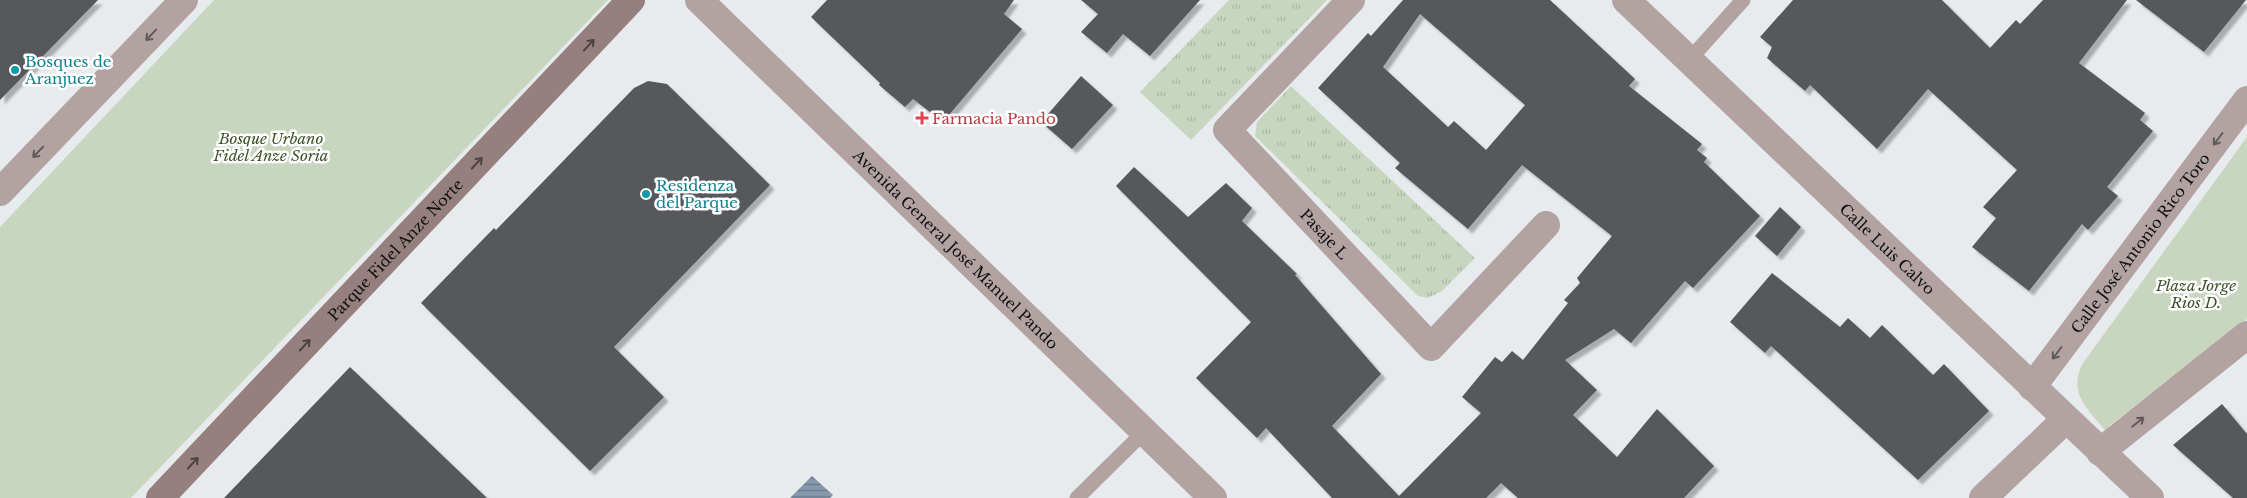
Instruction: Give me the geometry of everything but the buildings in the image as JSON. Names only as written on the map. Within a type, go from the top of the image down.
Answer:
[{"type":"street","points":[[0,192],[184,0]]},
{"type":"street","name":"Parque Fidel Anze Norte","points":[[160,498],[631,0]]},
{"type":"street","name":"Avenida General José Manuel Pando","points":[[699,0],[1213,498]]},
{"type":"street","name":"Pasaje L","points":[[1351,0],[1227,130],[1431,347],[1546,225]]},
{"type":"street","name":"Calle Luis Calvo","points":[[1626,0],[1690,59],[2065,420],[2150,498]]},
{"type":"street","name":"Calle José Antonio Rico Toro","points":[[2032,387],[2247,100]]},
{"type":"street","points":[[2100,452],[2247,335]]},
{"type":"street","points":[[1983,498],[2065,420]]},
{"type":"lane","points":[[1690,59],[1743,0]]},
{"type":"lane","points":[[1077,498],[1145,431]]},
{"type":"green space","name":"Bosque Urbano Fidel Anze Soria","points":[[214,0],[608,0],[131,498],[0,498],[0,227]]},
{"type":"green space","points":[[1229,0],[1327,0],[1191,140],[1140,92]]},
{"type":"green space","points":[[1291,86],[1475,258],[1442,291],[1428,298],[1418,296],[1255,136],[1257,122]]},
{"type":"green space","name":"Plaza Jorge Rios D.","points":[[2247,137],[2247,319],[2109,426],[2106,431],[2087,408],[2078,392],[2077,383],[2083,363]]},
{"type":"water","points":[[812,476],[833,495],[830,498],[790,498]]},
{"type":"place","name":"Bosques de Aranjuez","points":[[15,70]]},
{"type":"place","name":"Farmacia Pando","points":[[922,118]]},
{"type":"place","name":"Residenza del Parque","points":[[646,194]]}]
